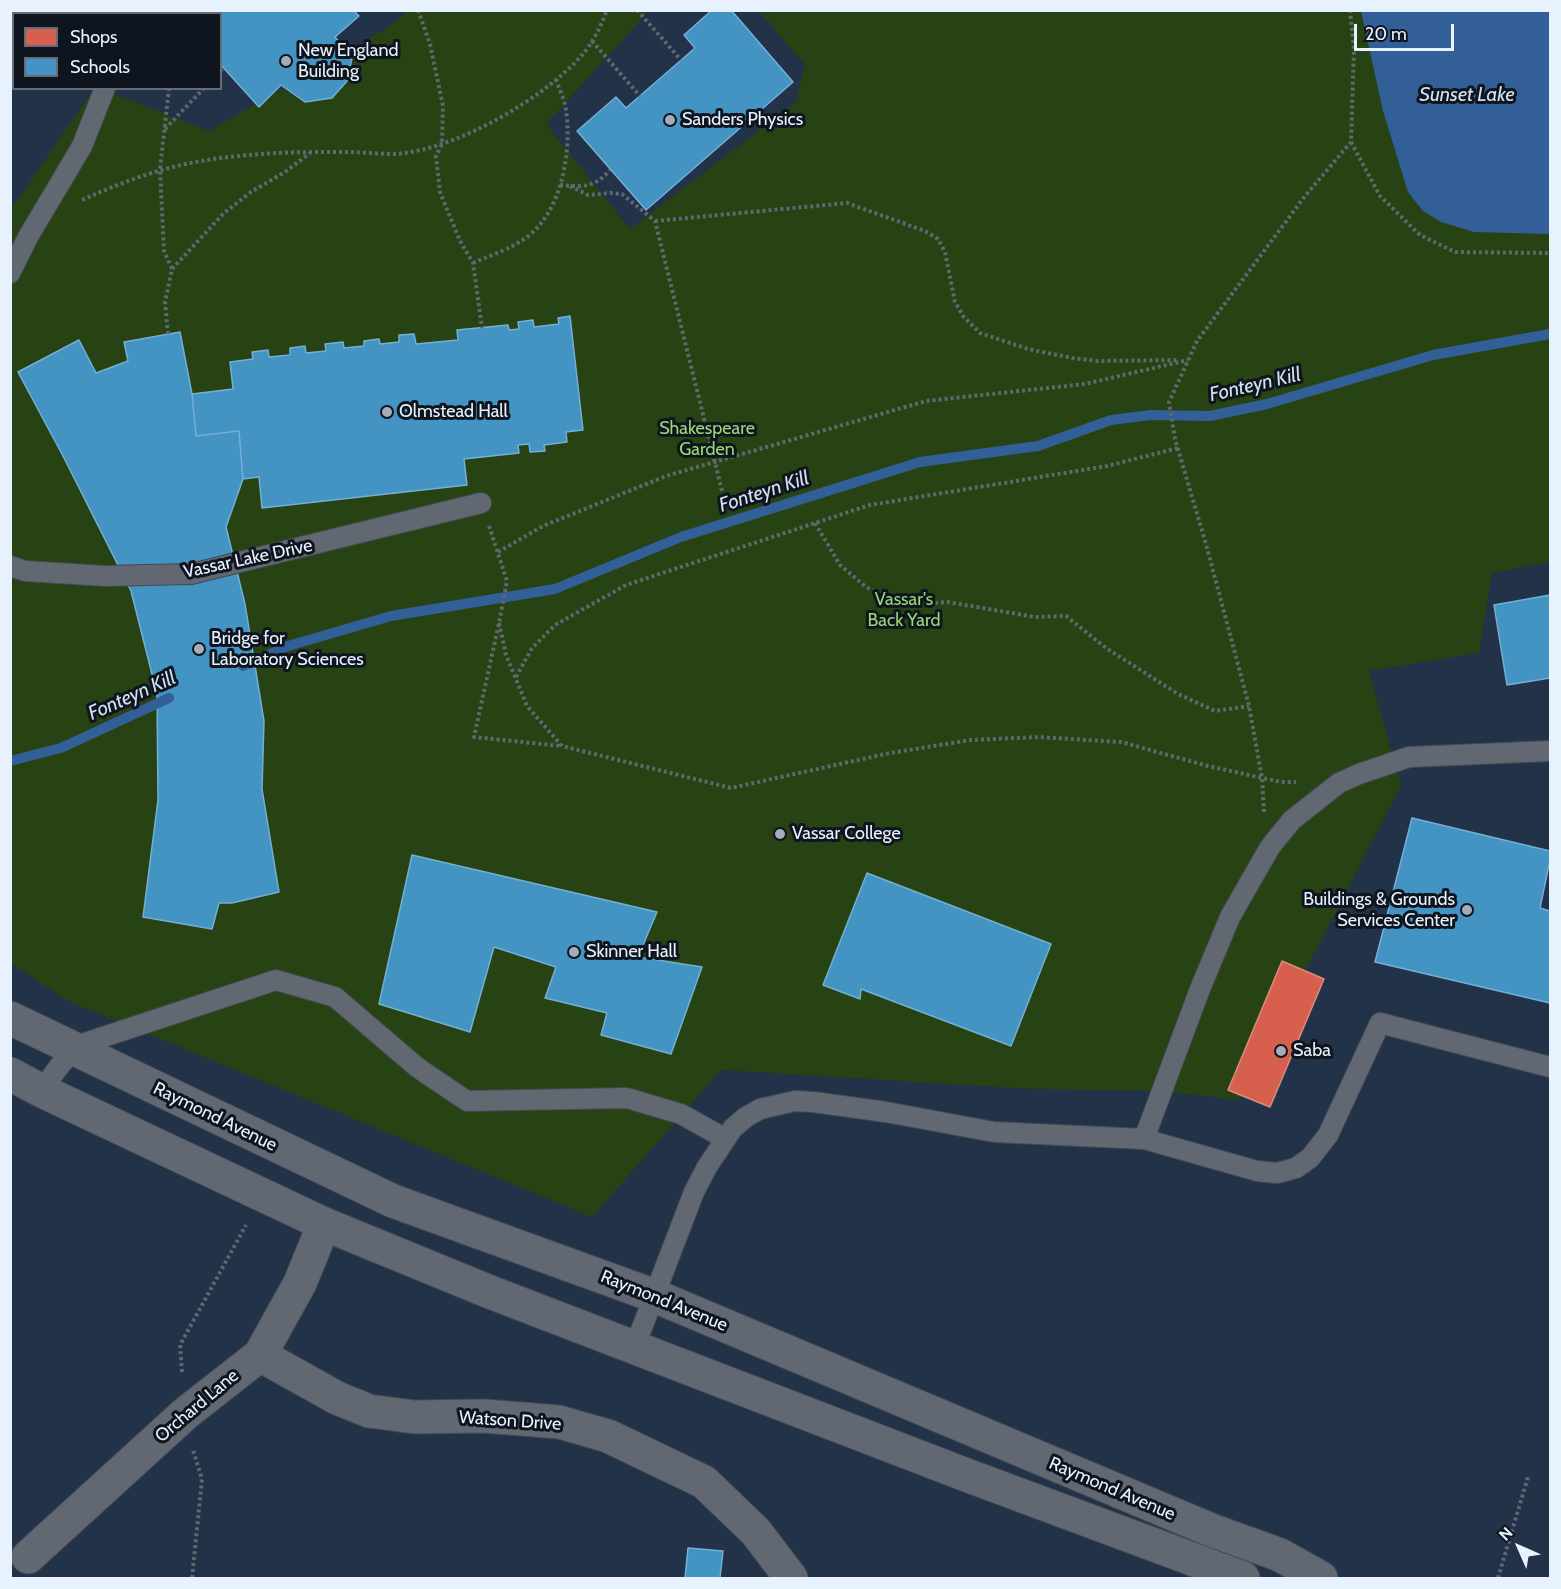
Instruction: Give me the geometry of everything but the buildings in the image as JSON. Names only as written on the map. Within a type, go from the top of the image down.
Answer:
[{"type":"main road","name":"Raymond Avenue","points":[[10,1018],[393,1201],[655,1296],[1189,1521],[1280,1555],[1321,1578]]},
{"type":"main road","name":"Raymond Avenue","points":[[10,1074],[324,1224],[490,1292],[969,1476],[1243,1578]]},
{"type":"main road","name":"Orchard Lane","points":[[28,1557],[186,1413],[260,1355],[300,1283],[324,1224]]},
{"type":"main road","name":"Watson Drive","points":[[260,1355],[337,1398],[369,1411],[414,1417],[484,1416],[559,1422],[608,1436],[704,1482],[756,1532],[791,1578]]},
{"type":"lane","points":[[10,273],[28,237],[82,146],[104,90]]},
{"type":"lane","name":"Vassar Lake Drive","points":[[10,566],[24,571],[105,576],[191,574],[482,503]]},
{"type":"lane","points":[[1144,1139],[1200,989],[1230,917],[1270,847],[1292,820],[1339,783],[1409,757],[1551,751]]},
{"type":"lane","points":[[42,1091],[60,1064],[88,1042],[276,980],[335,997],[418,1068],[467,1101],[627,1098],[681,1114],[724,1138]]},
{"type":"lane","points":[[635,1346],[694,1192],[724,1138],[753,1112],[778,1104],[795,1101],[845,1105],[994,1132],[1144,1139],[1257,1171],[1277,1173],[1296,1168],[1310,1158],[1328,1135],[1380,1023],[1551,1067]]},
{"type":"path","points":[[418,10],[430,44],[443,106],[442,144],[436,156],[440,192],[460,241],[473,263],[482,328]]},
{"type":"path","points":[[82,200],[128,180],[190,162],[239,156],[310,153],[394,154],[418,151],[442,144],[502,116],[556,79],[578,59],[592,41],[607,10]]},
{"type":"path","points":[[638,10],[681,60]]},
{"type":"path","points":[[1350,10],[1354,48],[1351,142],[1380,196],[1420,235],[1455,252],[1551,253]]},
{"type":"path","points":[[592,41],[640,96]]},
{"type":"path","points":[[473,263],[515,245],[529,236],[551,209],[560,185],[568,129],[566,108],[556,79]]},
{"type":"path","points":[[169,90],[160,170],[164,251],[172,269]]},
{"type":"path","points":[[164,131],[202,90]]},
{"type":"path","points":[[1270,847],[1262,800],[1262,778],[1249,706],[1206,544],[1175,439],[1169,402],[1197,341],[1305,196],[1351,142]]},
{"type":"path","points":[[168,334],[165,302],[172,269],[224,213],[310,153]]},
{"type":"path","points":[[560,185],[595,184],[610,170]]},
{"type":"path","points":[[570,186],[588,195],[611,192],[622,194],[655,221],[726,507]]},
{"type":"path","points":[[655,221],[847,203],[925,231],[940,241],[945,252],[955,302],[963,316],[980,333],[1028,349],[1080,359],[1097,361],[1188,360]]},
{"type":"path","points":[[498,552],[553,522],[666,476],[926,401],[1085,384],[1188,360]]},
{"type":"path","points":[[515,677],[532,648],[555,625],[626,585],[870,505],[1107,466],[1178,448]]},
{"type":"path","points":[[482,503],[507,581],[474,737],[562,746],[731,788],[890,753],[959,741],[1038,737],[1121,742],[1208,766],[1281,782],[1339,783]]},
{"type":"path","points":[[815,523],[840,565],[866,587],[904,605],[947,602],[1035,617],[1066,616],[1106,648],[1178,694],[1215,711],[1249,706]]},
{"type":"path","points":[[499,623],[506,655],[527,706],[562,746]]},
{"type":"path","points":[[182,1372],[180,1345],[248,1221]]},
{"type":"path","points":[[191,1442],[202,1479],[192,1578]]},
{"type":"path","points":[[1498,1578],[1528,1477]]},
{"type":"shaded area","name":"Vassar's Back Yard","points":[[11,11],[1550,11],[1550,1578],[11,1578]]},
{"type":"green space","name":"Vassar's Back Yard","points":[[408,11],[649,11],[546,124],[630,229],[796,102],[805,65],[759,11],[1550,11],[1550,562],[1492,573],[1479,653],[1369,671],[1401,786],[1238,1100],[1163,1091],[1034,1089],[721,1070],[592,1217],[68,1001],[11,963],[11,209],[93,90],[105,90],[209,131],[387,28]]},
{"type":"water","name":"Sunset Lake","points":[[1361,11],[1550,11],[1550,234],[1474,232],[1441,222],[1423,211],[1408,192],[1383,111]]},
{"type":"waterway","name":"Fonteyn Kill","points":[[243,666],[288,646],[391,616],[555,589],[681,537],[920,462],[1038,446],[1111,420],[1151,415],[1210,416],[1267,404],[1433,355],[1550,334]]},
{"type":"waterway","name":"Fonteyn Kill","points":[[10,761],[61,748],[169,698]]},
{"type":"place","name":"New England Building","points":[[286,61]]},
{"type":"place","name":"Sanders Physics","points":[[670,120]]},
{"type":"place","name":"Olmstead Hall","points":[[387,412]]},
{"type":"place","name":"Bridge for Laboratory Sciences","points":[[199,649]]},
{"type":"place","name":"Vassar College","points":[[780,834]]},
{"type":"place","name":"Buildings & Grounds Services Center","points":[[1467,910]]},
{"type":"place","name":"Skinner Hall","points":[[574,952]]},
{"type":"place","name":"Saba","points":[[1281,1051]]},
{"type":"park label","name":"Shakespeare Garden","points":[[707,439]]}]
